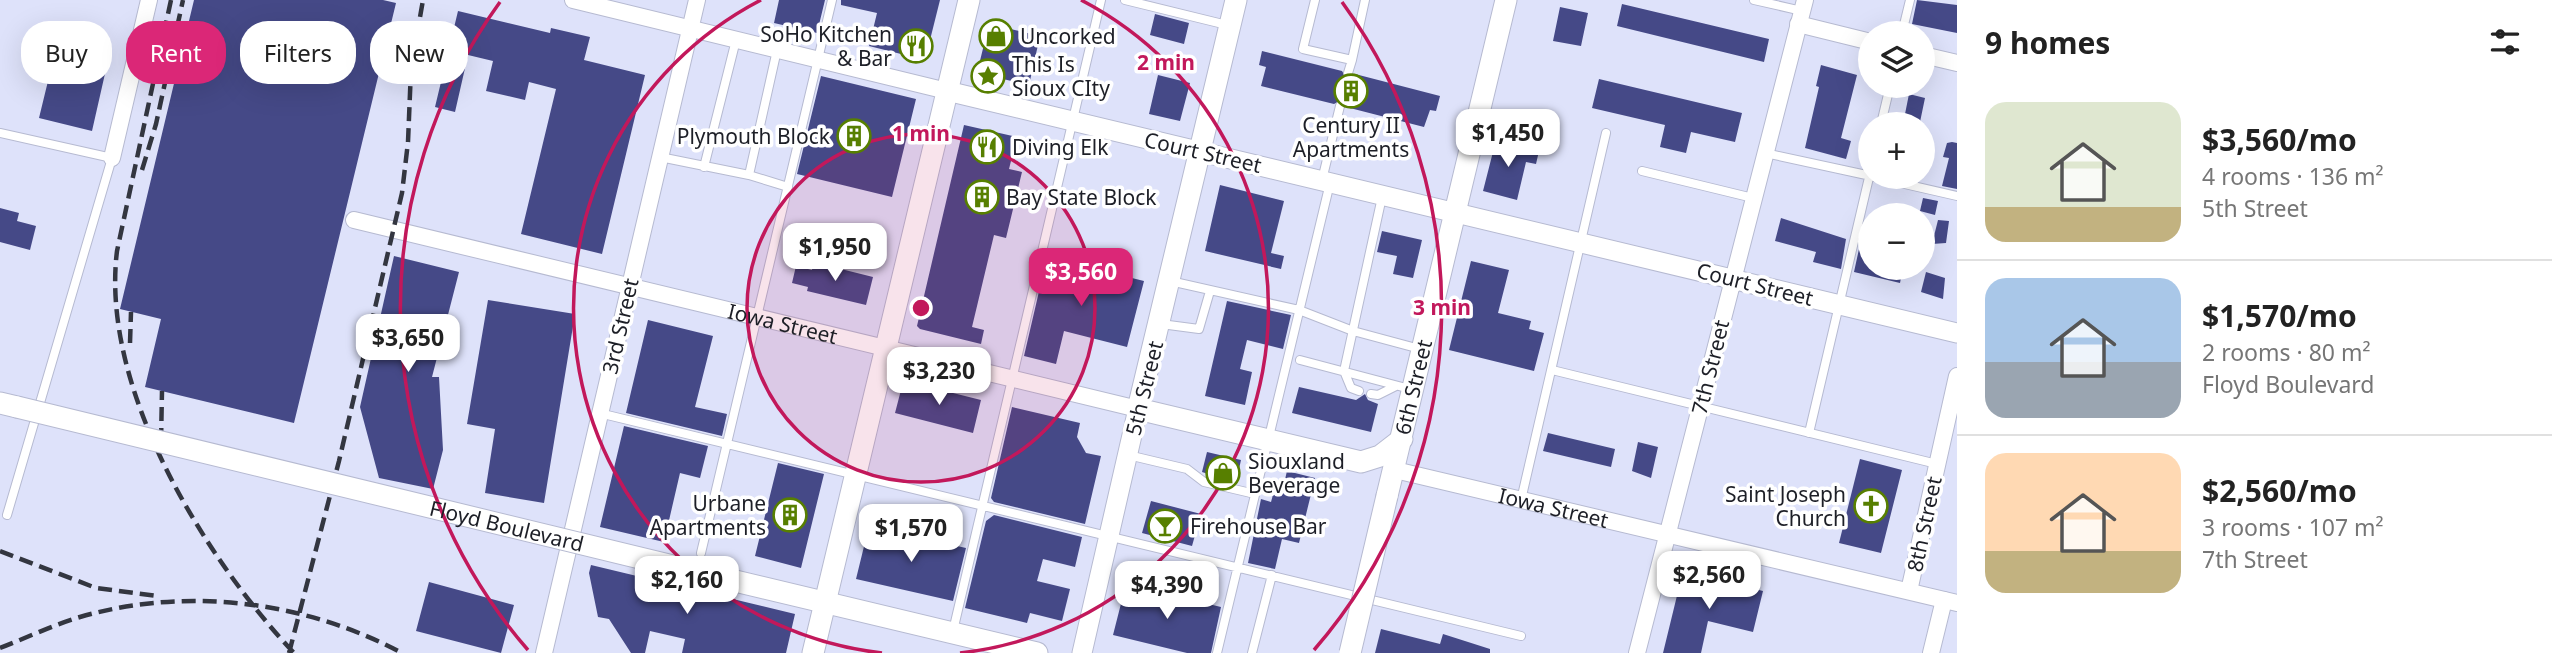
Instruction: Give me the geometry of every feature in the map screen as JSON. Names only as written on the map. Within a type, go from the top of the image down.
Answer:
[{"type":"main road","points":[[815,646],[969,0]]},
{"type":"main road","name":"5th Street","points":[[1138,409],[1236,0]]},
{"type":"main road","name":"6th Street","points":[[1350,653],[1402,439],[1405,388],[1423,350],[1506,0]]},
{"type":"main road","name":"Floyd Boulevard","points":[[9,405],[1037,653]]},
{"type":"main road","name":"Iowa Street","points":[[1138,409],[1361,462]]},
{"type":"main road","points":[[1387,496],[1361,462],[1380,456],[1402,439]]},
{"type":"street","points":[[112,158],[149,0]]},
{"type":"street","name":"Court Street","points":[[573,0],[1957,333]]},
{"type":"street","name":"3rd Street","points":[[544,653],[697,0]]},
{"type":"street","points":[[1801,12],[1858,36]]},
{"type":"street","name":"7th Street","points":[[1637,653],[1801,12]]},
{"type":"street","points":[[1935,57],[1957,62]]},
{"type":"street","name":"Iowa Street","points":[[355,220],[1138,409]]},
{"type":"street","name":"8th Street","points":[[1909,591],[1957,376]]},
{"type":"street","name":"5th Street","points":[[1082,653],[1138,409]]},
{"type":"street","name":"Iowa Street","points":[[1395,470],[1951,602]]},
{"type":"street","points":[[1931,653],[1951,602]]},
{"type":"lane","points":[[701,553],[832,0]]},
{"type":"lane","points":[[953,632],[1101,0]]},
{"type":"lane","points":[[1125,0],[1230,25]]},
{"type":"lane","points":[[1315,0],[1303,49],[1352,60]]},
{"type":"lane","points":[[1348,72],[1366,0]]},
{"type":"lane","points":[[1754,0],[1801,12]]},
{"type":"lane","points":[[1905,21],[1910,0]]},
{"type":"lane","points":[[704,167],[736,40]]},
{"type":"lane","points":[[749,175],[777,50]]},
{"type":"lane","points":[[1217,653],[1300,310],[1340,106]]},
{"type":"lane","points":[[0,133],[112,158],[7,515]]},
{"type":"lane","points":[[1521,500],[1606,133]]},
{"type":"lane","points":[[1765,153],[1858,171]]},
{"type":"lane","points":[[660,157],[749,175],[788,187]]},
{"type":"lane","points":[[1642,171],[1753,198]]},
{"type":"lane","points":[[1809,433],[1867,189]]},
{"type":"lane","points":[[1930,189],[1957,196]]},
{"type":"lane","points":[[1359,391],[1350,388],[1344,371],[1382,194]]},
{"type":"lane","points":[[1170,281],[1300,310],[1353,331],[1423,350]]},
{"type":"lane","points":[[1160,324],[1199,329],[1210,291]]},
{"type":"lane","points":[[1300,360],[1405,388]]},
{"type":"lane","points":[[1552,370],[1937,464]]},
{"type":"lane","points":[[1371,394],[1378,395],[1405,388]]},
{"type":"lane","points":[[599,413],[1521,636]]},
{"type":"lane","points":[[1128,455],[1187,469],[1204,482],[1255,494]]},
{"type":"lane","points":[[1252,653],[1272,575]]},
{"type":"building","points":[[194,0],[383,0],[396,3],[392,21],[370,21],[370,84],[376,84],[294,423],[145,387],[161,319],[120,309],[174,84],[226,84],[226,21],[189,21]]},
{"type":"building","points":[[779,0],[825,0],[817,33],[774,23]]},
{"type":"building","points":[[841,0],[940,0],[925,60],[869,46],[877,13],[841,5]]},
{"type":"building","points":[[1917,0],[1957,5],[1957,33],[1935,29],[1935,21],[1913,21]]},
{"type":"building","points":[[1622,4],[1769,39],[1764,62],[1617,26]]},
{"type":"building","points":[[1560,7],[1588,13],[1581,46],[1553,41]]},
{"type":"building","points":[[458,11],[550,33],[551,28],[590,37],[584,60],[645,75],[602,254],[521,234],[556,89],[529,82],[525,100],[486,91],[493,61],[468,55],[468,21],[456,21]]},
{"type":"building","points":[[1155,14],[1189,23],[1184,44],[1150,35]]},
{"type":"building","points":[[989,24],[1040,36],[1029,85],[977,73]]},
{"type":"building","name":"Century II Apartments","points":[[1262,51],[1342,71],[1347,79],[1355,74],[1440,96],[1436,111],[1430,110],[1424,127],[1346,107],[1342,100],[1334,104],[1261,86],[1266,67],[1259,65]]},
{"type":"building","points":[[1821,65],[1857,75],[1841,138],[1851,141],[1846,159],[1805,148],[1819,87],[1816,86]]},
{"type":"building","points":[[1158,75],[1190,83],[1180,121],[1149,114]]},
{"type":"building","name":"Plymouth Block","points":[[821,76],[916,99],[892,197],[797,174]]},
{"type":"building","points":[[1599,79],[1742,113],[1735,142],[1691,132],[1686,153],[1660,147],[1665,125],[1592,108]]},
{"type":"building","points":[[47,84],[103,84],[92,131],[39,118]]},
{"type":"building","points":[[441,84],[461,84],[455,112],[435,107]]},
{"type":"building","points":[[1908,98],[1925,98],[1922,112],[1905,112]]},
{"type":"building","points":[[964,125],[1017,137],[1009,169],[1022,172],[1006,238],[994,235],[972,327],[984,330],[981,344],[917,326]]},
{"type":"building","points":[[1496,140],[1539,151],[1536,164],[1526,162],[1517,200],[1483,191]]},
{"type":"building","points":[[1947,143],[1957,143],[1957,189],[1942,186],[1949,158],[1943,157]]},
{"type":"building","points":[[1220,185],[1284,201],[1271,253],[1284,256],[1281,269],[1205,251]]},
{"type":"building","points":[[1923,198],[1938,201],[1935,215],[1935,203],[1922,203]]},
{"type":"building","points":[[0,208],[19,213],[17,221],[36,226],[30,250],[0,242]]},
{"type":"building","points":[[1781,218],[1846,239],[1841,269],[1813,262],[1816,252],[1775,241]]},
{"type":"building","points":[[1938,220],[1949,221],[1946,243],[1935,244]]},
{"type":"building","points":[[1382,231],[1422,240],[1413,278],[1393,274],[1397,256],[1377,252]]},
{"type":"building","points":[[1858,254],[1858,273],[1854,272]]},
{"type":"building","points":[[394,256],[459,272],[432,377],[439,377],[443,450],[433,489],[379,478],[360,407]]},
{"type":"building","points":[[1047,257],[1144,281],[1127,347],[1064,331],[1056,364],[1024,356]]},
{"type":"building","points":[[1471,261],[1509,270],[1498,313],[1531,321],[1529,329],[1544,333],[1534,371],[1449,350]]},
{"type":"building","points":[[813,262],[873,277],[866,305],[807,291],[808,287],[792,283],[796,266],[812,270]]},
{"type":"building","points":[[1935,275],[1945,278],[1943,299],[1921,292],[1924,280],[1935,280]]},
{"type":"building","points":[[488,300],[575,314],[544,503],[485,493],[495,429],[467,424]]},
{"type":"building","points":[[1227,301],[1291,315],[1283,349],[1247,340],[1240,369],[1252,372],[1245,405],[1205,396]]},
{"type":"building","points":[[648,320],[713,336],[695,407],[727,414],[722,436],[626,413]]},
{"type":"building","points":[[913,383],[981,400],[973,433],[895,413],[901,390]]},
{"type":"building","points":[[1299,387],[1356,400],[1365,394],[1368,400],[1378,404],[1371,432],[1292,413]]},
{"type":"building","points":[[1012,407],[1080,423],[1077,437],[1086,453],[1101,456],[1085,524],[994,502],[991,498]]},
{"type":"building","points":[[624,426],[708,446],[700,478],[680,473],[664,542],[600,527]]},
{"type":"building","points":[[1548,433],[1615,449],[1611,467],[1543,451]]},
{"type":"building","points":[[1638,442],[1658,447],[1651,478],[1632,471]]},
{"type":"building","points":[[1207,452],[1241,460],[1236,483],[1202,472]]},
{"type":"building","name":"Saint Joseph Church","points":[[1860,459],[1902,470],[1881,553],[1839,543]]},
{"type":"building","name":"Urbane Apartments","points":[[778,463],[824,474],[801,568],[755,556]]},
{"type":"building","points":[[1287,471],[1315,478],[1299,543],[1282,539],[1275,569],[1248,563],[1261,499],[1271,502],[1274,491],[1282,492]]},
{"type":"building","points":[[1151,501],[1201,514],[1192,546],[1142,533]]},
{"type":"building","points":[[994,515],[1082,537],[1075,567],[1043,559],[1037,581],[1070,589],[1062,621],[1030,613],[1027,623],[965,608],[986,521]]},
{"type":"building","points":[[869,526],[966,548],[953,601],[856,579]]},
{"type":"building","points":[[591,565],[795,614],[786,653],[682,653],[685,639],[650,631],[645,653],[631,653],[609,619],[598,617],[589,573]]},
{"type":"building","points":[[1683,571],[1763,591],[1753,632],[1708,621],[1701,653],[1663,653]]},
{"type":"building","points":[[429,582],[514,605],[501,653],[416,631]]},
{"type":"building","points":[[1126,584],[1221,607],[1211,653],[1187,653],[1113,635]]},
{"type":"building","points":[[1381,629],[1440,644],[1443,634],[1490,649],[1490,653],[1375,653]]},
{"type":"railway","points":[[171,0],[117,251],[116,304],[125,358],[142,413],[165,467],[194,520],[226,569],[294,653]]},
{"type":"railway","points":[[142,170],[156,124],[183,0]]},
{"type":"railway","points":[[289,653],[339,461],[402,193],[408,142],[411,69],[423,0]]},
{"type":"railway","points":[[130,343],[131,312]]},
{"type":"railway","points":[[161,442],[162,391]]},
{"type":"railway","points":[[0,551],[96,588],[157,596]]},
{"type":"railway","points":[[0,648],[80,617],[162,602],[203,601],[244,604],[325,621],[402,653]]},
{"type":"place","name":"Uncorked","points":[[996,36]]},
{"type":"place","name":"SoHo Kitchen & Bar","points":[[916,46]]},
{"type":"place","name":"This Is Sioux CIty","points":[[988,76]]},
{"type":"place","name":"Century II Apartments","points":[[1351,91]]},
{"type":"place","name":"Plymouth Block","points":[[854,136]]},
{"type":"place","name":"Diving Elk","points":[[987,147]]},
{"type":"place","name":"Bay State Block","points":[[982,197]]},
{"type":"place","name":"Siouxland Beverage","points":[[1223,473]]},
{"type":"place","name":"Saint Joseph Church","points":[[1871,506]]},
{"type":"place","name":"Urbane Apartments","points":[[790,515]]},
{"type":"place","name":"Firehouse Bar","points":[[1165,526]]}]
